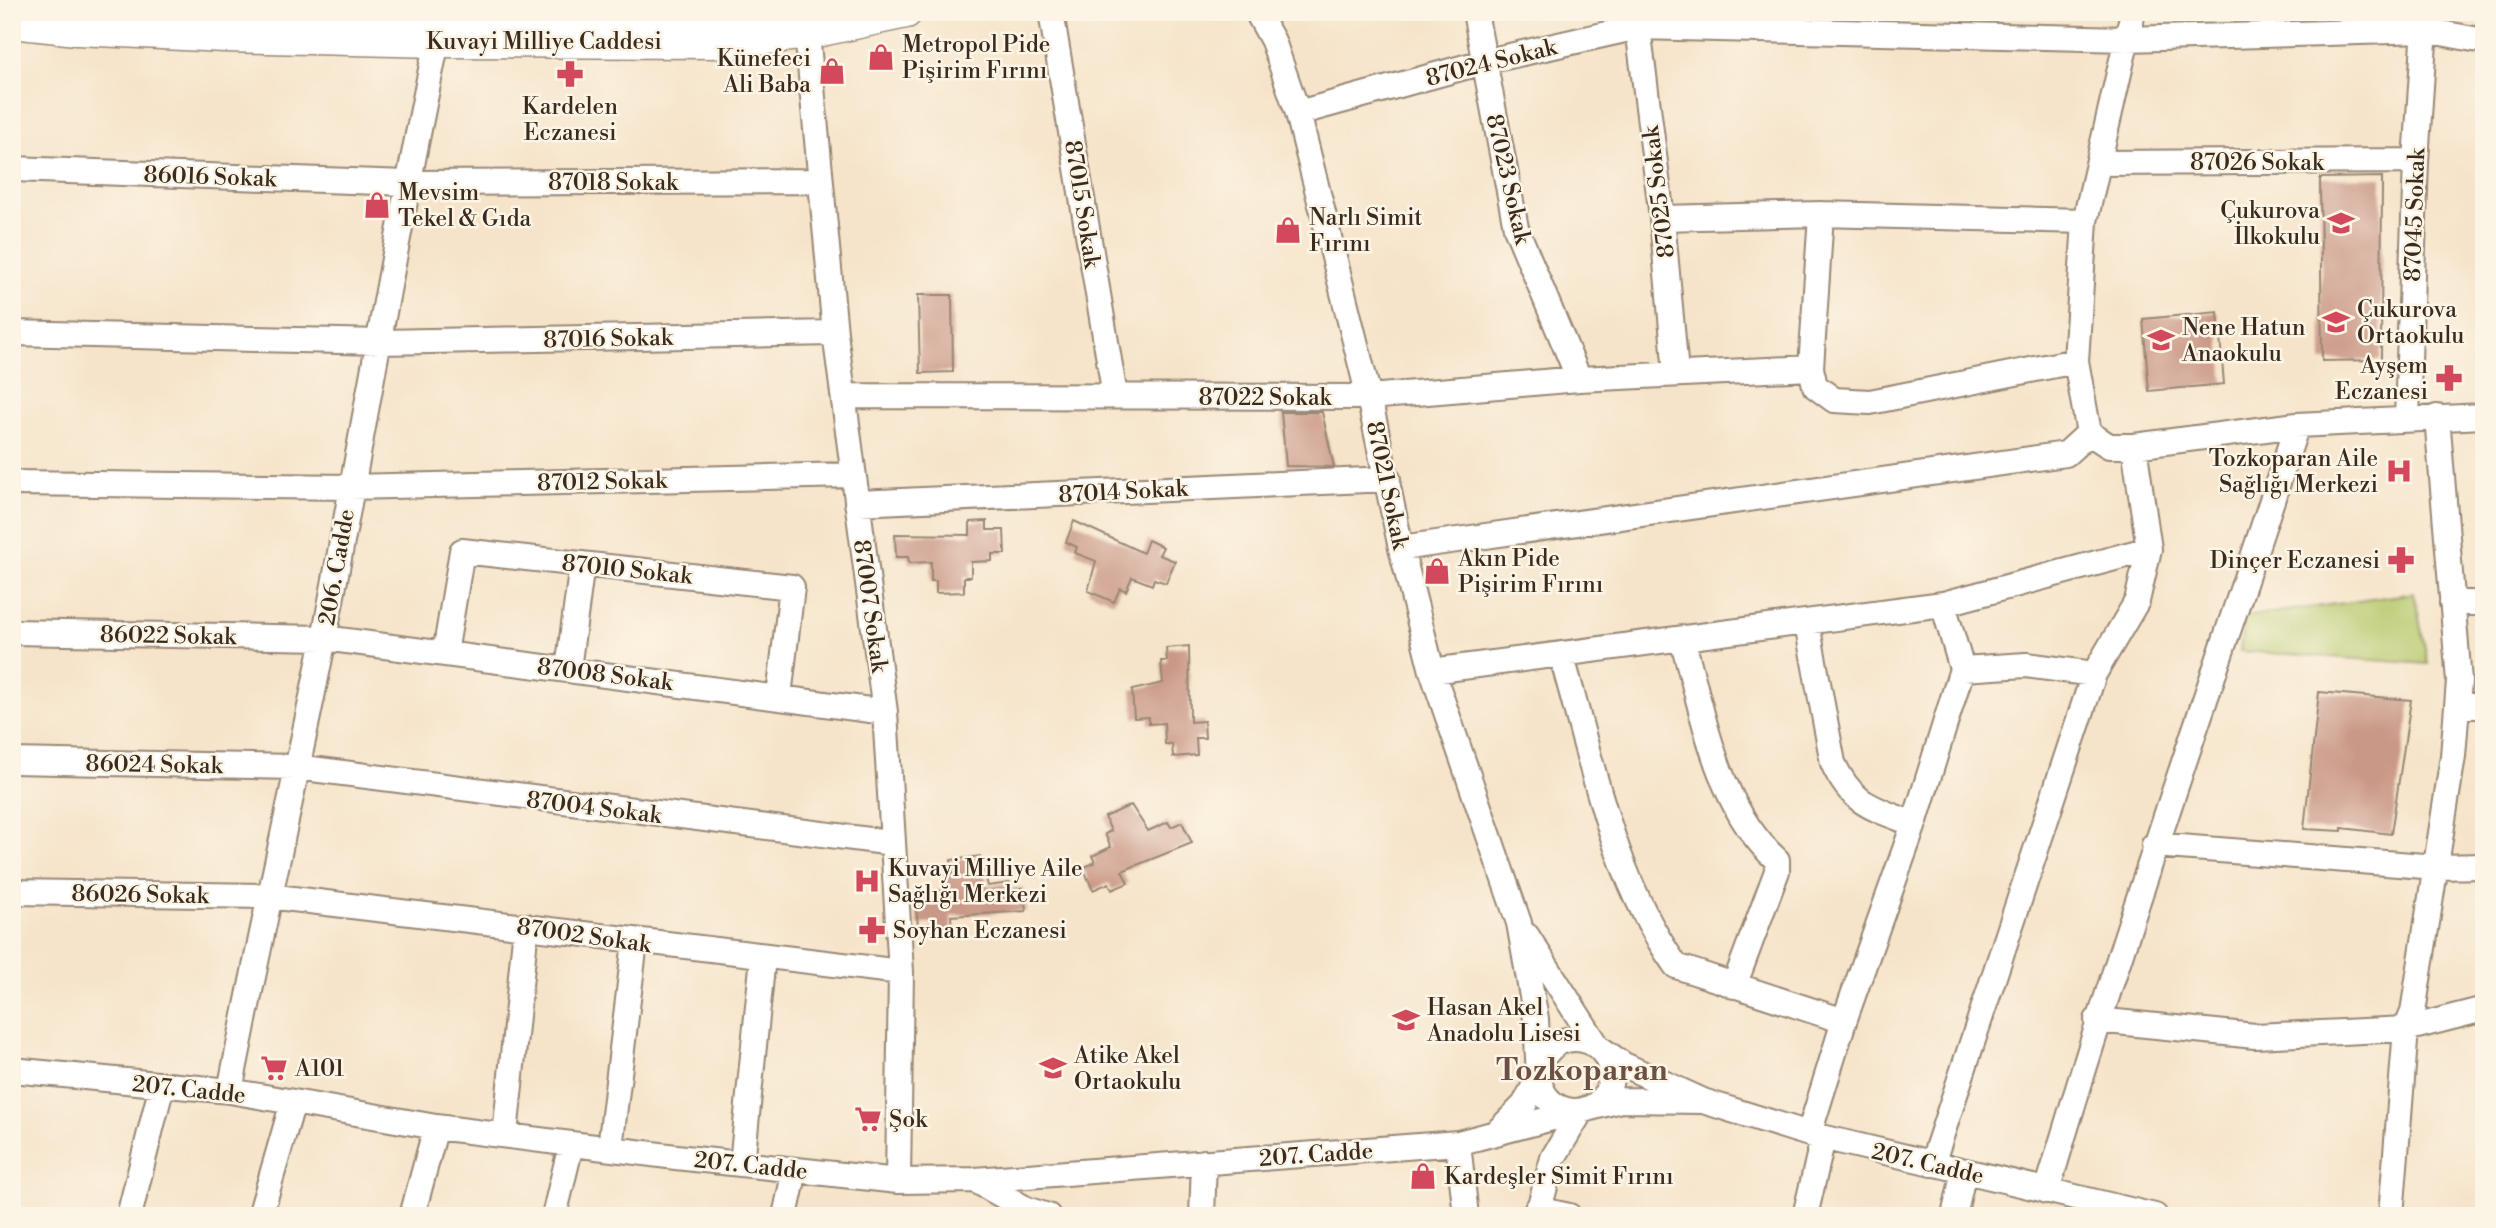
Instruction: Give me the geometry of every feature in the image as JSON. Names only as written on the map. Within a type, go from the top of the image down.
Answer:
[{"type":"main road","name":"Kuvayi Milliye Caddesi","points":[[160,12],[429,23],[735,42],[807,33],[906,12]]},
{"type":"main road","name":"Kuvayi Milliye Caddesi","points":[[12,22],[76,29],[225,36],[429,23],[732,18],[762,12]]},
{"type":"street","name":"87015 Sokak","points":[[1051,12],[1115,396]]},
{"type":"street","name":"87021 Sokak","points":[[1257,12],[1273,41],[1298,113],[1369,397],[1401,548],[1432,671],[1519,923]]},
{"type":"street","name":"87021 Sokak","points":[[1272,12],[1273,41]]},
{"type":"street","name":"87023 Sokak","points":[[1475,12],[1516,228],[1579,379]]},
{"type":"street","points":[[2133,12],[2085,220],[2076,361],[2089,433],[2109,446],[2134,446],[2297,425],[2484,416]]},
{"type":"street","name":"87024 Sokak","points":[[1298,113],[1637,20],[1788,21],[2127,39],[2426,21],[2484,41]]},
{"type":"street","name":"87025 Sokak","points":[[1637,20],[1662,218],[1676,373]]},
{"type":"street","name":"87045 Sokak","points":[[2407,418],[2416,160],[2426,21]]},
{"type":"street","name":"206. Cadde","points":[[230,1091],[268,896],[324,638],[350,487],[381,342],[429,23]]},
{"type":"street","name":"87007 Sokak","points":[[807,33],[835,333],[885,712],[901,972],[898,1181]]},
{"type":"street","name":"87026 Sokak","points":[[2099,163],[2416,160]]},
{"type":"street","name":"86016 Sokak","points":[[12,169],[407,183]]},
{"type":"street","name":"87018 Sokak","points":[[407,183],[819,181]]},
{"type":"street","points":[[1662,218],[1821,214],[2085,220]]},
{"type":"street","points":[[1821,214],[1811,368],[1815,386],[1834,400],[1870,402],[2076,361]]},
{"type":"street","name":"87016 Sokak","points":[[12,333],[381,342],[835,333]]},
{"type":"street","name":"87022 Sokak","points":[[844,396],[1369,397],[1579,379],[1811,368]]},
{"type":"street","points":[[2391,1216],[2406,1028],[2413,1012],[2437,867],[2459,681],[2437,417]]},
{"type":"street","points":[[2060,1201],[2097,1020],[2297,425]]},
{"type":"street","points":[[1401,548],[2066,454],[2089,433]]},
{"type":"street","points":[[1932,1164],[2094,674],[2137,601],[2149,549],[2134,446]]},
{"type":"street","name":"87012 Sokak","points":[[12,483],[350,487],[853,475]]},
{"type":"street","name":"87014 Sokak","points":[[857,503],[1388,479]]},
{"type":"street","points":[[1432,671],[1807,624],[1943,604],[2149,549]]},
{"type":"street","name":"87010 Sokak","points":[[445,653],[462,551],[792,587],[779,696]]},
{"type":"street","points":[[568,669],[582,564]]},
{"type":"street","points":[[2452,603],[2484,603]]},
{"type":"street","points":[[1805,1216],[1816,1136],[1844,1021],[1914,824],[1962,669],[1943,604]]},
{"type":"street","points":[[1807,624],[1833,763],[1842,784],[1860,803],[1914,824]]},
{"type":"street","name":"86022 Sokak","points":[[12,632],[324,638]]},
{"type":"street","name":"87008 Sokak","points":[[324,638],[885,712]]},
{"type":"street","points":[[1682,639],[1729,796],[1764,849],[1777,860],[1777,871],[1734,986]]},
{"type":"street","points":[[1561,654],[1620,858],[1638,906],[1676,967],[1844,1021]]},
{"type":"street","points":[[1962,669],[2026,664],[2094,674]]},
{"type":"street","points":[[2457,706],[2484,706]]},
{"type":"street","name":"86024 Sokak","points":[[12,761],[296,767]]},
{"type":"street","name":"87004 Sokak","points":[[296,767],[893,843]]},
{"type":"street","points":[[2154,845],[2437,867],[2484,866]]},
{"type":"street","name":"86026 Sokak","points":[[12,892],[268,896]]},
{"type":"street","name":"87002 Sokak","points":[[268,896],[901,972]]},
{"type":"street","points":[[1519,923],[1611,1067],[1612,1079],[1602,1100],[1581,1111],[1553,1158],[1537,1212],[1569,1216]]},
{"type":"street","points":[[1519,923],[1536,1019],[1542,1089],[1557,1107],[1581,1111]]},
{"type":"street","points":[[505,1135],[526,926]]},
{"type":"street","points":[[610,1148],[635,942]]},
{"type":"street","points":[[742,1164],[763,957]]},
{"type":"street","points":[[2097,1020],[2255,1036],[2406,1028],[2484,1009]]},
{"type":"street","points":[[1493,1136],[1524,1105],[1539,1077],[1546,1055],[1554,1046],[1576,1039],[1598,1047],[1624,1065],[1703,1101]]},
{"type":"street","name":"207. Cadde","points":[[12,1070],[230,1091],[436,1127],[571,1145],[898,1181],[975,1180],[1458,1143],[1493,1136],[1621,1100],[1703,1101],[1816,1136],[1964,1171],[2060,1201],[2155,1216]]},
{"type":"street","points":[[129,1216],[162,1085]]},
{"type":"street","points":[[260,1216],[293,1102]]},
{"type":"street","points":[[412,1216],[436,1127]]},
{"type":"street","points":[[1458,1143],[1466,1216]]},
{"type":"street","points":[[554,1216],[571,1145]]},
{"type":"street","points":[[1202,1216],[1204,1162]]},
{"type":"street","points":[[785,1216],[795,1170]]},
{"type":"street","points":[[1954,1216],[1964,1171]]},
{"type":"street","points":[[975,1180],[1026,1209],[1048,1216]]},
{"type":"green space","points":[[2414,593],[2428,664],[2240,651],[2244,617]]},
{"type":"building","points":[[2382,177],[2381,360],[2322,361],[2320,178]]},
{"type":"building","points":[[918,295],[952,295],[953,372],[920,373]]},
{"type":"building","points":[[2218,312],[2224,384],[2149,391],[2143,319]]},
{"type":"building","points":[[1281,412],[1322,412],[1334,467],[1286,466]]},
{"type":"building","points":[[987,521],[987,530],[1004,530],[1005,554],[992,554],[992,561],[971,562],[971,577],[964,577],[964,592],[936,593],[936,581],[931,581],[931,562],[909,563],[908,557],[896,557],[895,534],[970,535],[970,522]]},
{"type":"building","points":[[1074,521],[1143,553],[1148,540],[1163,547],[1159,555],[1175,561],[1166,583],[1154,579],[1152,585],[1132,577],[1126,591],[1120,588],[1114,602],[1088,591],[1096,561],[1075,553],[1077,547],[1066,542]]},
{"type":"building","points":[[1189,646],[1190,722],[1204,721],[1205,738],[1196,738],[1197,755],[1173,757],[1172,744],[1165,744],[1164,723],[1149,724],[1149,717],[1134,718],[1132,690],[1163,683],[1161,661],[1167,661],[1166,648]]},
{"type":"building","points":[[2319,692],[2411,700],[2391,834],[2342,828],[2342,831],[2304,829]]},
{"type":"building","points":[[1131,805],[1148,831],[1168,822],[1171,827],[1182,822],[1192,843],[1122,871],[1128,883],[1112,890],[1109,883],[1093,890],[1083,868],[1095,862],[1092,856],[1111,847],[1105,834],[1111,831],[1105,817]]},
{"type":"building","points":[[980,856],[988,886],[1010,883],[1010,890],[1023,888],[1026,911],[951,916],[952,930],[935,931],[934,923],[918,925],[915,901],[928,899],[927,892],[948,890],[946,875],[953,874],[951,860]]},
{"type":"place","name":"Metropol Pide Pişirim Fırını","points":[[881,57]]},
{"type":"place","name":"Künefeci Ali Baba","points":[[832,71]]},
{"type":"place","name":"Kardelen Eczanesi","points":[[570,74]]},
{"type":"place","name":"Mevsim Tekel & Gıda","points":[[377,205]]},
{"type":"place","name":"Çukurova İlkokulu","points":[[2341,223]]},
{"type":"place","name":"Narlı Simit Fırını","points":[[1288,230]]},
{"type":"place","name":"Çukurova Ortaokulu","points":[[2336,322]]},
{"type":"place","name":"Nene Hatun Anaokulu","points":[[2161,340]]},
{"type":"place","name":"Ayşem Eczanesi","points":[[2449,378]]},
{"type":"place","name":"Tozkoparan Aile Sağlığı Merkezi","points":[[2399,471]]},
{"type":"place","name":"Dinçer Eczanesi","points":[[2401,560]]},
{"type":"place","name":"Akın Pide Pişirim Fırını","points":[[1437,571]]},
{"type":"place","name":"Kuvayi Milliye Aile Sağlığı Merkezi","points":[[867,881]]},
{"type":"place","name":"Soyhan Eczanesi","points":[[872,930]]},
{"type":"place","name":"Hasan Akel Anadolu Lisesi","points":[[1406,1020]]},
{"type":"place","name":"A101","points":[[274,1068]]},
{"type":"place","name":"Atike Akel Ortaokulu","points":[[1053,1068]]},
{"type":"place","name":"Şok","points":[[868,1119]]},
{"type":"place","name":"Kardeşler Simit Fırını","points":[[1423,1176]]},
{"type":"district","name":"Tozkoparan","points":[[1582,1070]]}]
